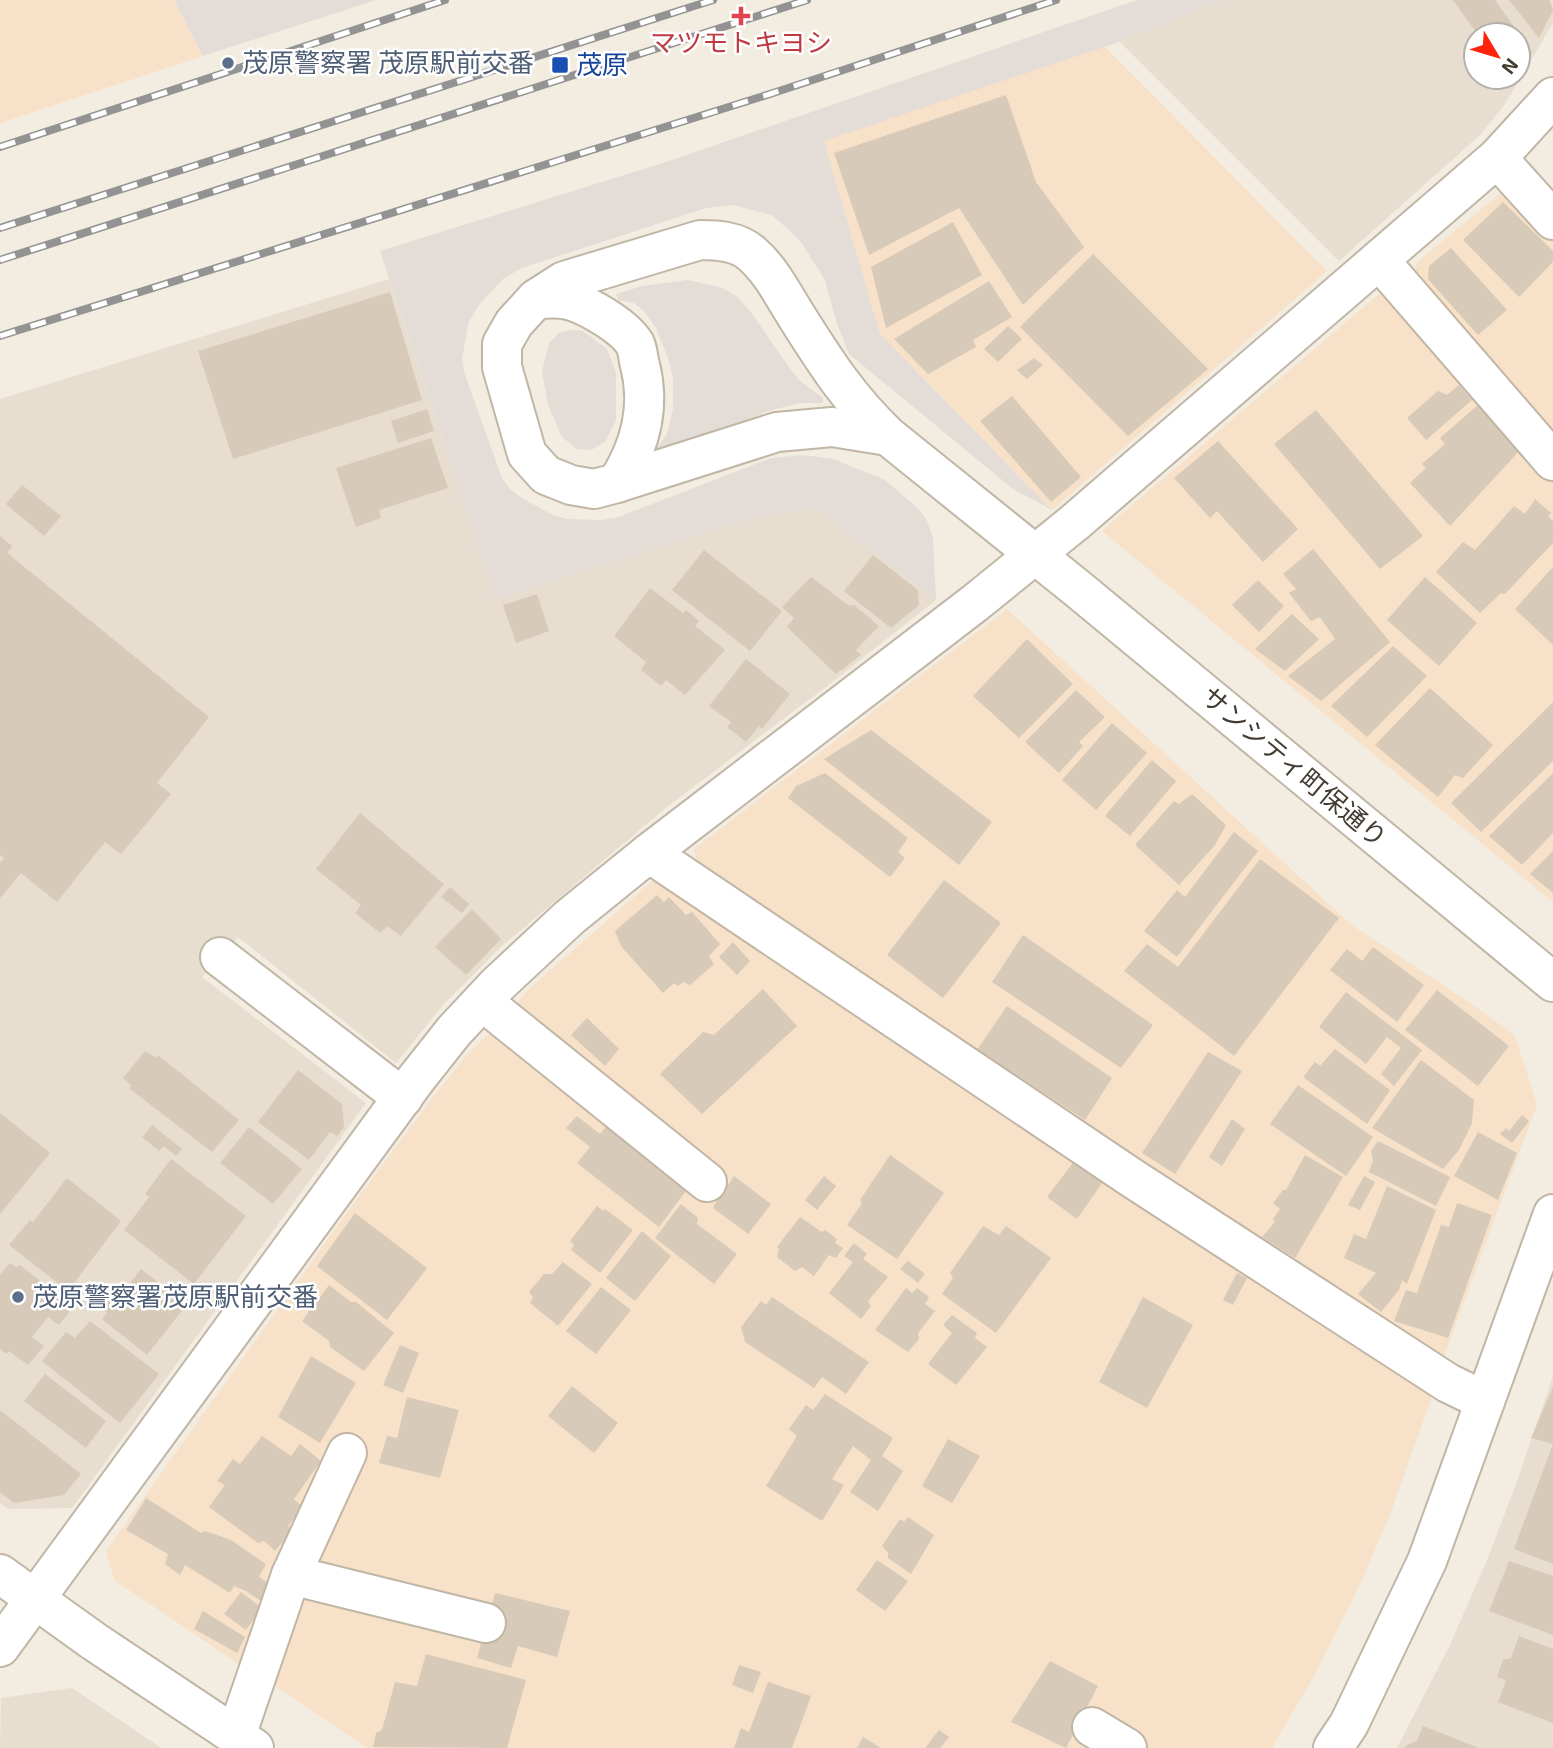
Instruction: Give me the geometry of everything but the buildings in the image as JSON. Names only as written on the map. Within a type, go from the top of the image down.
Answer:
[{"type":"street","points":[[0,1647],[403,1098],[454,1031],[482,1001],[570,917],[649,853],[975,603],[1074,523],[1497,158],[1553,97]]},
{"type":"street","points":[[1497,158],[1553,219]]},
{"type":"street","name":"サンシティ町保通り","points":[[536,299],[564,281],[700,240],[722,240],[748,250],[766,268],[860,410],[888,436],[1034,553],[1553,982]]},
{"type":"street","points":[[1379,260],[1553,461]]},
{"type":"street","points":[[617,483],[630,462],[641,432],[645,408],[645,385],[635,344],[615,324],[586,306],[563,299],[536,299],[514,323],[502,344],[502,367],[527,454],[546,475],[571,485],[594,489],[617,483],[777,432],[831,427],[888,436]]},
{"type":"street","points":[[649,853],[1132,1178],[1448,1383],[1485,1401]]},
{"type":"street","points":[[220,957],[403,1098]]},
{"type":"street","points":[[482,1001],[707,1182]]},
{"type":"street","points":[[1333,1748],[1349,1724],[1427,1561],[1553,1213]]},
{"type":"street","points":[[0,1574],[34,1600],[245,1742],[292,1576],[346,1453]]},
{"type":"street","points":[[292,1576],[486,1623]]},
{"type":"street","points":[[1093,1727],[1127,1748]]},
{"type":"shaded area","points":[[0,0],[174,0],[203,56],[0,123]]},
{"type":"shaded area","points":[[174,0],[376,0],[203,56]]},
{"type":"shaded area","points":[[1137,0],[1225,0],[1105,47],[824,141],[880,334],[1052,510],[1013,489],[849,354],[836,321],[825,280],[801,242],[772,215],[733,205],[706,208],[522,268],[504,278],[478,306],[468,324],[462,359],[464,372],[502,478],[510,489],[522,498],[551,514],[566,519],[600,520],[616,518],[771,458],[803,455],[833,459],[885,480],[918,508],[927,521],[933,538],[936,600],[815,509],[756,517],[495,599],[380,251],[666,162]]},
{"type":"shaded area","points":[[1225,0],[1553,0],[1553,23],[1532,58],[1532,21],[1462,21],[1462,91],[1513,91],[1481,134],[1339,261],[1118,40]]},
{"type":"shaded area","points":[[1105,47],[1327,271],[1052,510],[880,334],[824,141]]},
{"type":"shaded area","points":[[1508,187],[1553,237],[1553,442],[1415,282],[1416,263]]},
{"type":"shaded area","points":[[389,279],[495,599],[756,517],[815,509],[936,600],[668,806],[501,947],[443,1005],[396,1063],[238,937],[202,977],[366,1103],[72,1508],[8,1509],[0,1503],[0,399]]},
{"type":"shaded area","points":[[688,280],[723,288],[736,296],[750,311],[799,380],[823,398],[823,403],[800,403],[772,410],[683,442],[657,448],[667,434],[673,409],[673,379],[668,358],[656,328],[645,312],[634,303],[618,300],[616,294],[642,286]]},
{"type":"shaded area","points":[[1379,294],[1396,296],[1553,480],[1553,902],[1102,531]]},
{"type":"shaded area","points":[[583,331],[607,349],[616,373],[616,420],[605,442],[591,450],[577,449],[562,437],[548,405],[542,372],[549,343],[559,333]]},
{"type":"shaded area","points":[[1007,609],[1353,926],[1472,1004],[1515,1036],[1537,1105],[1441,1364],[700,872],[694,849]]},
{"type":"shaded area","points":[[651,882],[680,885],[1435,1388],[1389,1517],[1355,1595],[1316,1672],[1272,1748],[367,1748],[268,1681],[306,1573],[245,1668],[114,1580],[106,1551],[340,1222],[433,1097],[467,1055],[528,990]]},
{"type":"shaded area","points":[[1553,1376],[1553,1748],[1397,1748],[1450,1645],[1487,1560]]},
{"type":"shaded area","points":[[72,1688],[161,1748],[0,1748],[1,1698]]},
{"type":"railway","points":[[0,147],[445,0]]},
{"type":"railway","points":[[0,228],[713,0]]},
{"type":"railway","points":[[0,260],[807,0]]},
{"type":"railway","points":[[0,336],[770,94],[1056,0]]},
{"type":"place","name":"マツモトキヨシ","points":[[741,16]]},
{"type":"place","name":"茂原警察署 茂原駅前交番","points":[[228,63]]},
{"type":"place","name":"茂原","points":[[560,65]]},
{"type":"place","name":"茂原警察署茂原駅前交番","points":[[18,1297]]}]
